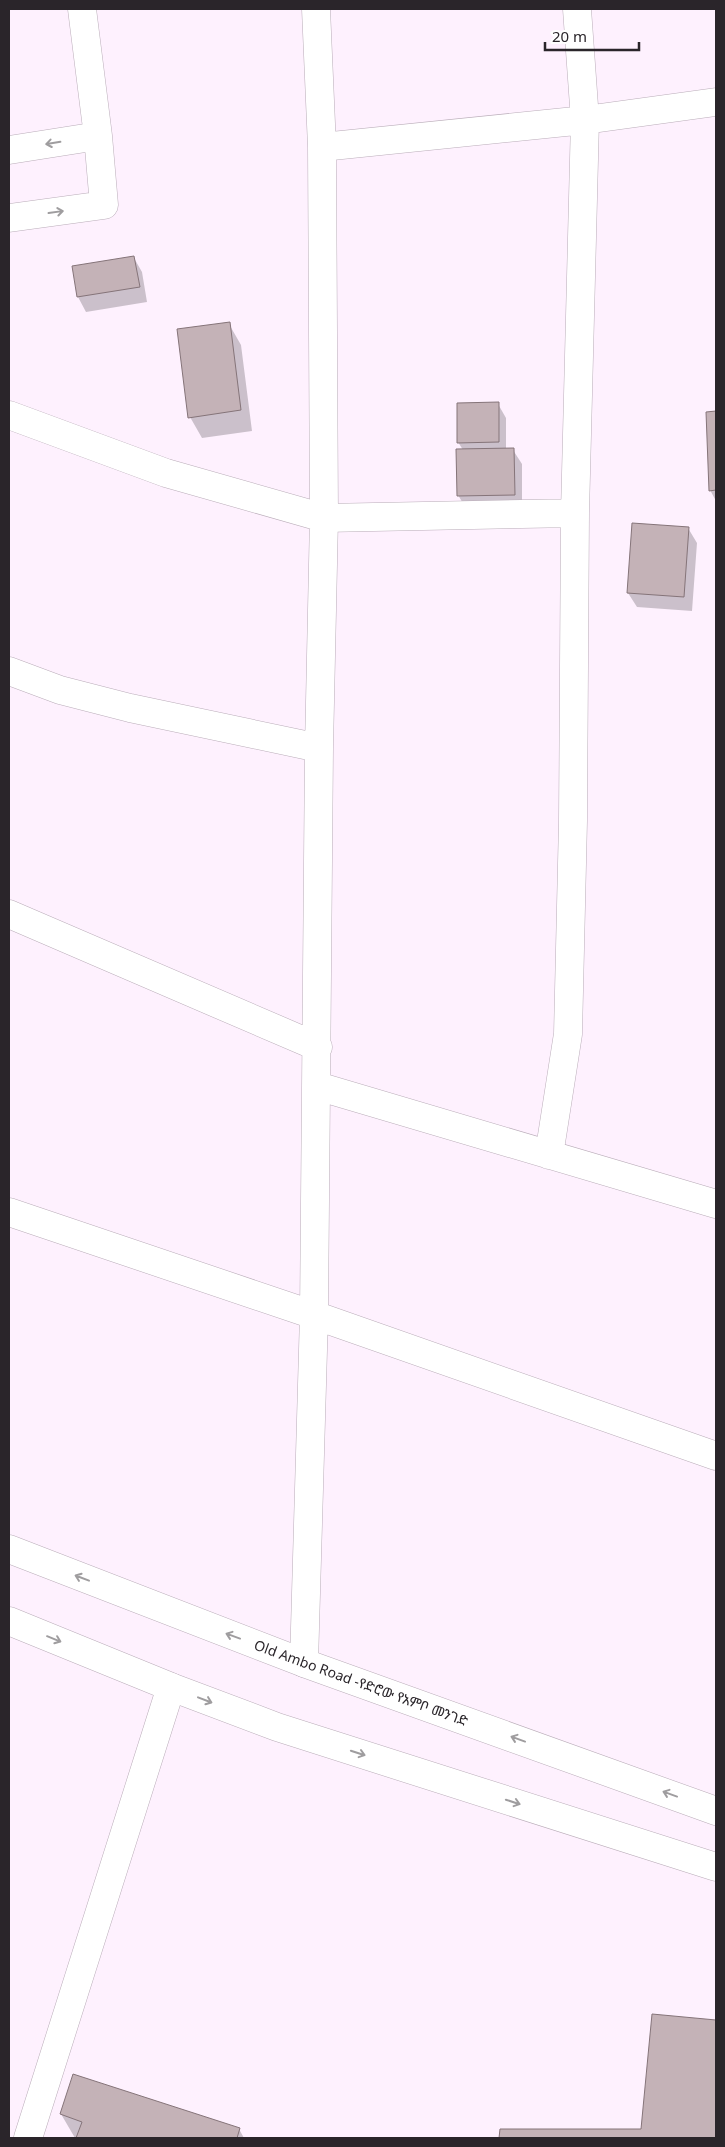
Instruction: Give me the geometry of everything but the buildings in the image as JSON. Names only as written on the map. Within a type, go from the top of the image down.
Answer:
[{"type":"street","points":[[9,218],[104,205],[98,136],[82,9]]},
{"type":"street","points":[[304,1663],[314,1315],[318,1047],[319,748],[324,518],[322,147],[316,9]]},
{"type":"street","points":[[549,1155],[568,1034],[573,821],[575,513],[585,120],[577,9]]},
{"type":"street","points":[[322,147],[585,120],[716,102]]},
{"type":"street","points":[[9,150],[98,136]]},
{"type":"street","points":[[9,415],[166,472],[324,518],[575,513]]},
{"type":"street","points":[[9,671],[60,690],[130,708],[319,748]]},
{"type":"street","points":[[9,914],[318,1047]]},
{"type":"street","points":[[317,1086],[716,1204]]},
{"type":"street","points":[[9,1212],[314,1315],[716,1456]]},
{"type":"street","name":"Old Ambo Road -የድሮው የአምቦ መንገድ","points":[[9,1549],[304,1663],[716,1811]]},
{"type":"street","points":[[9,1621],[171,1687],[277,1727],[716,1867]]},
{"type":"street","points":[[28,2138],[171,1687]]}]
